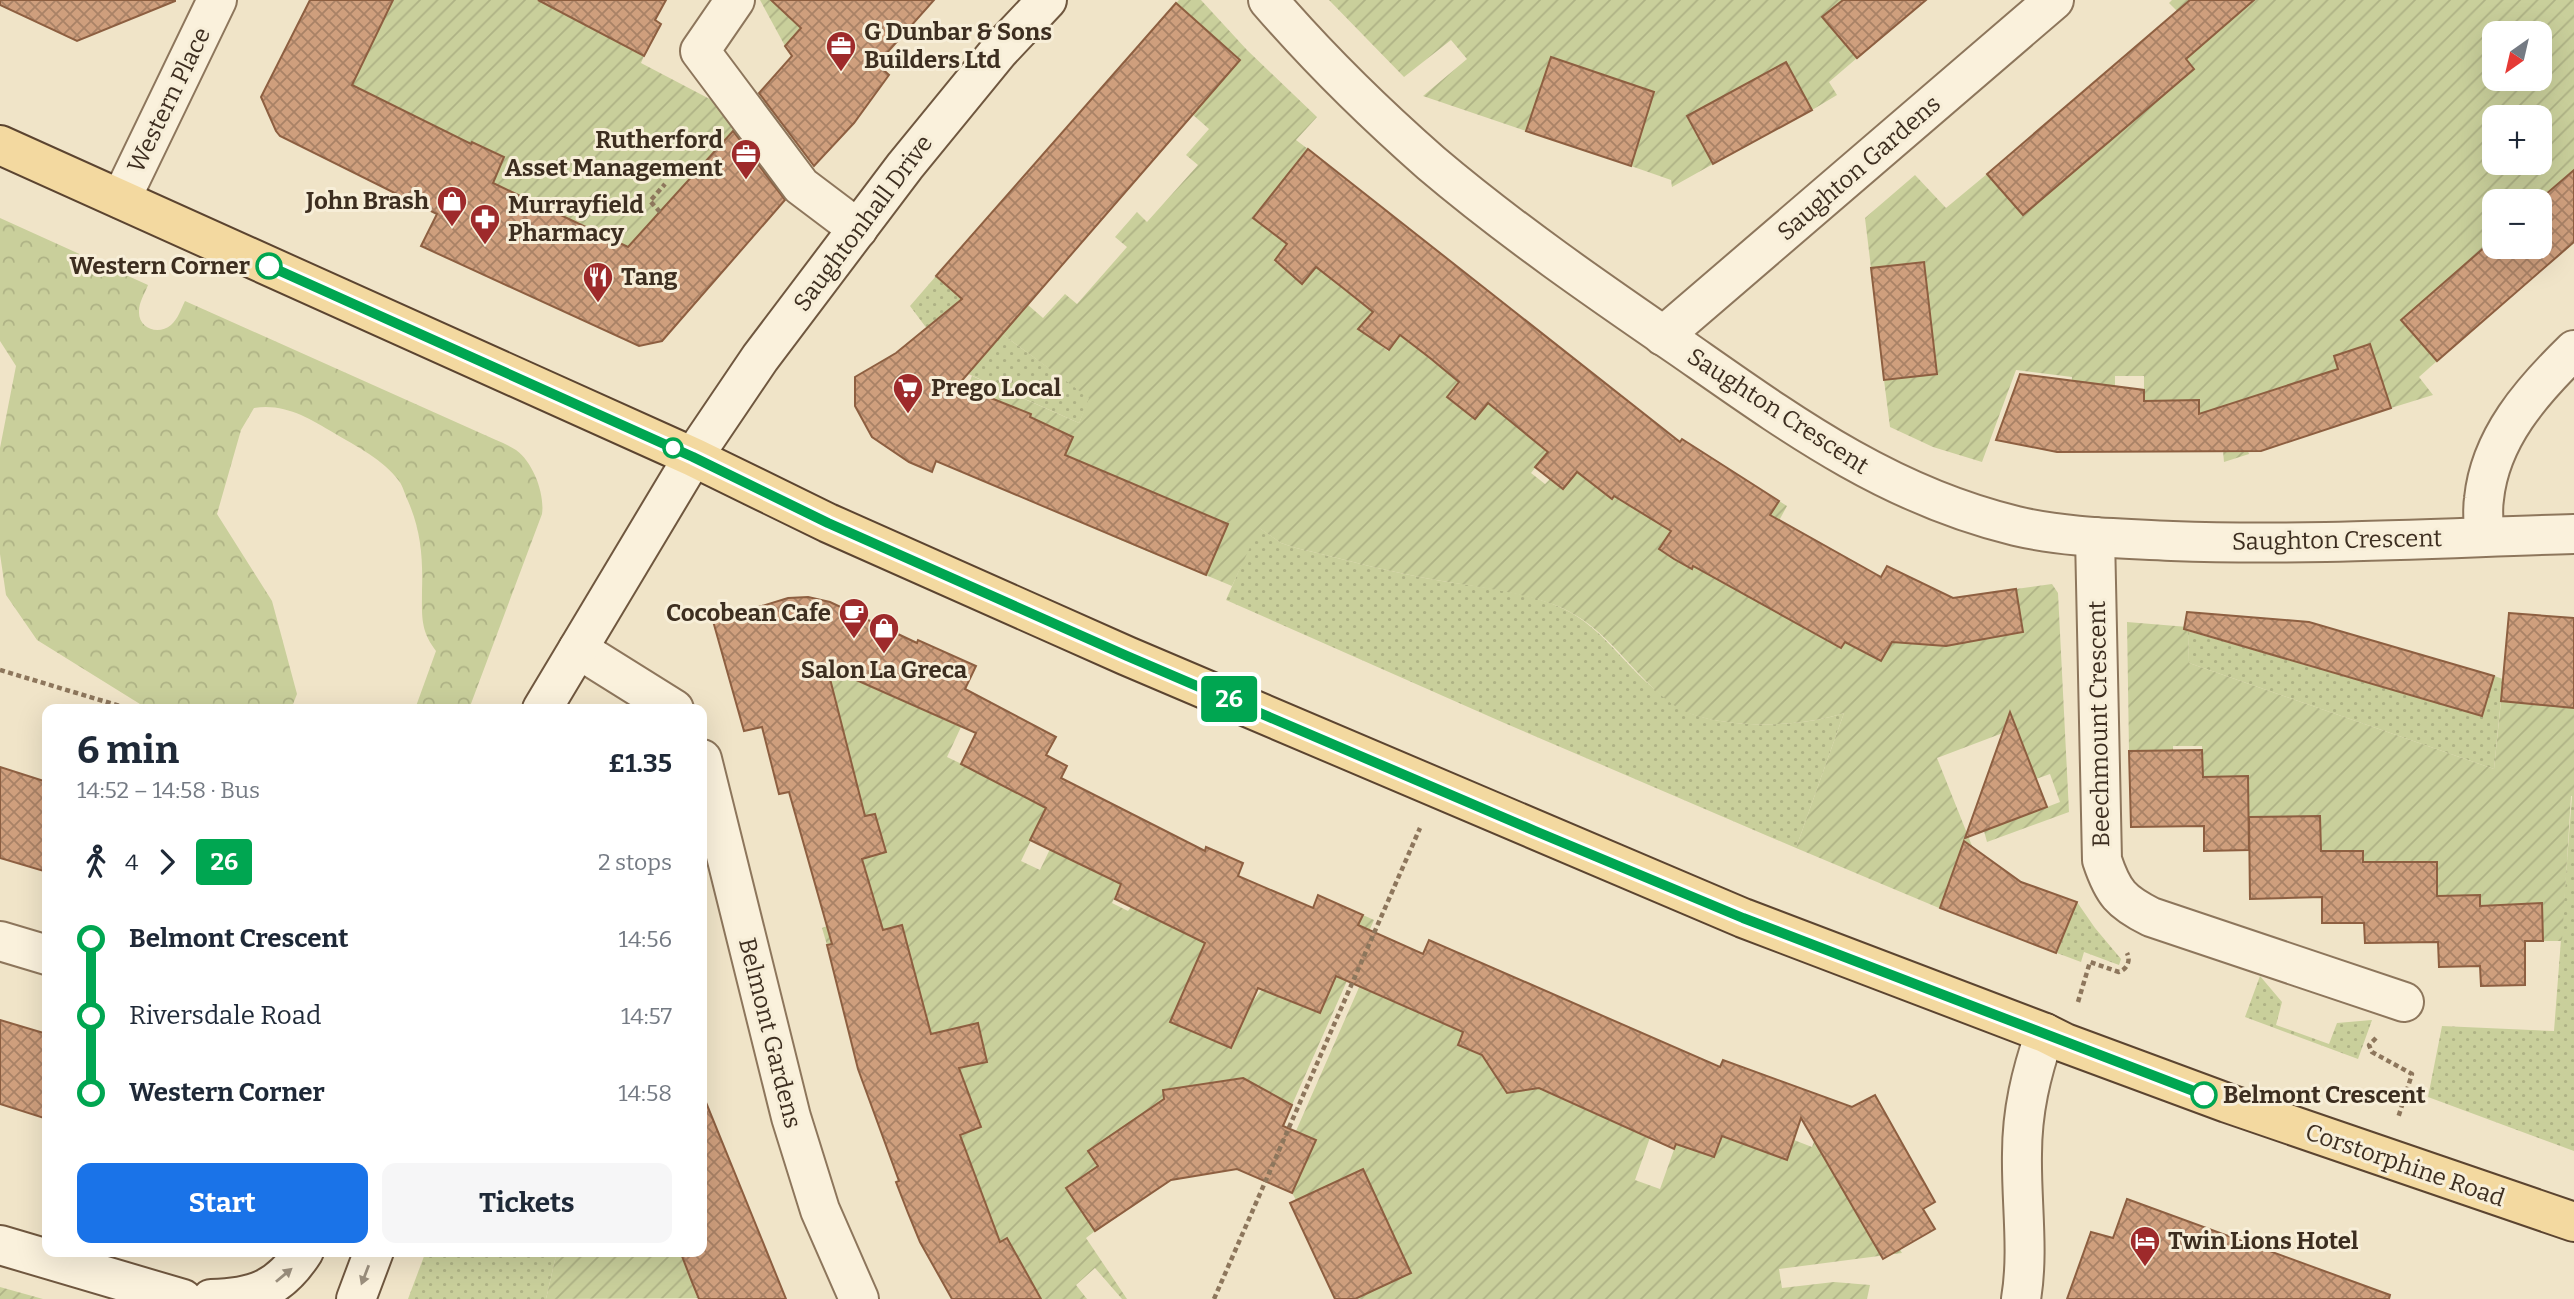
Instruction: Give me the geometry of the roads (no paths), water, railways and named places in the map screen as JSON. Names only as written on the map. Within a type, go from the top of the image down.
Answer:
[{"type":"main road","name":"Corstorphine Road","points":[[0,145],[693,457],[828,523],[1127,656],[1743,918],[2055,1038],[2385,1158],[2574,1222]]},
{"type":"street","name":"Western Place","points":[[121,199],[217,0]]},
{"type":"street","points":[[735,0],[699,51],[801,186],[858,229]]},
{"type":"street","name":"Saughtonhall Drive","points":[[583,652],[603,608],[635,550],[693,457],[760,358],[953,107],[999,51],[1047,0]]},
{"type":"street","name":"Saughton Crescent","points":[[1268,0],[1352,89],[1435,166],[1546,252],[1663,336],[1807,436],[1874,474],[1950,505],[2017,526],[2095,537],[2220,543],[2340,543],[2574,534]]},
{"type":"street","name":"Saughton Gardens","points":[[1663,336],[2054,0]]},
{"type":"street","points":[[2484,536],[2484,499],[2490,467],[2501,442],[2542,381],[2574,350]]},
{"type":"street","name":"Beechmount Crescent","points":[[2095,537],[2102,860],[2116,893],[2129,906],[2151,917],[2404,1002]]},
{"type":"street","points":[[546,704],[583,652]]},
{"type":"street","points":[[574,704],[583,652]]},
{"type":"street","points":[[583,652],[666,704]]},
{"type":"street","name":"Belmont Gardens","points":[[707,779],[791,1117],[820,1210],[859,1299]]},
{"type":"street","points":[[0,940],[42,953]]},
{"type":"street","points":[[2021,1299],[2021,1156],[2024,1107],[2030,1077],[2055,1038]]},
{"type":"street","points":[[0,1245],[183,1299]]},
{"type":"street","points":[[211,1299],[240,1298],[271,1287],[293,1268],[300,1257]]},
{"type":"street","points":[[356,1299],[372,1257]]},
{"type":"place","name":"G Dunbar & Sons Builders Ltd","points":[[841,73]]},
{"type":"place","name":"Rutherford Asset Management","points":[[746,181]]},
{"type":"place","name":"John Brash","points":[[452,228]]},
{"type":"place","name":"Murrayfield Pharmacy","points":[[485,246]]},
{"type":"place","name":"Western Corner","points":[[269,266]]},
{"type":"place","name":"Tang","points":[[598,304]]},
{"type":"place","name":"Prego Local","points":[[908,415]]},
{"type":"place","name":"Cocobean Cafe","points":[[854,640]]},
{"type":"place","name":"Salon La Greca","points":[[884,655]]},
{"type":"place","name":"Belmont Crescent","points":[[2204,1095]]},
{"type":"place","name":"Twin Lions Hotel","points":[[2145,1268]]}]
